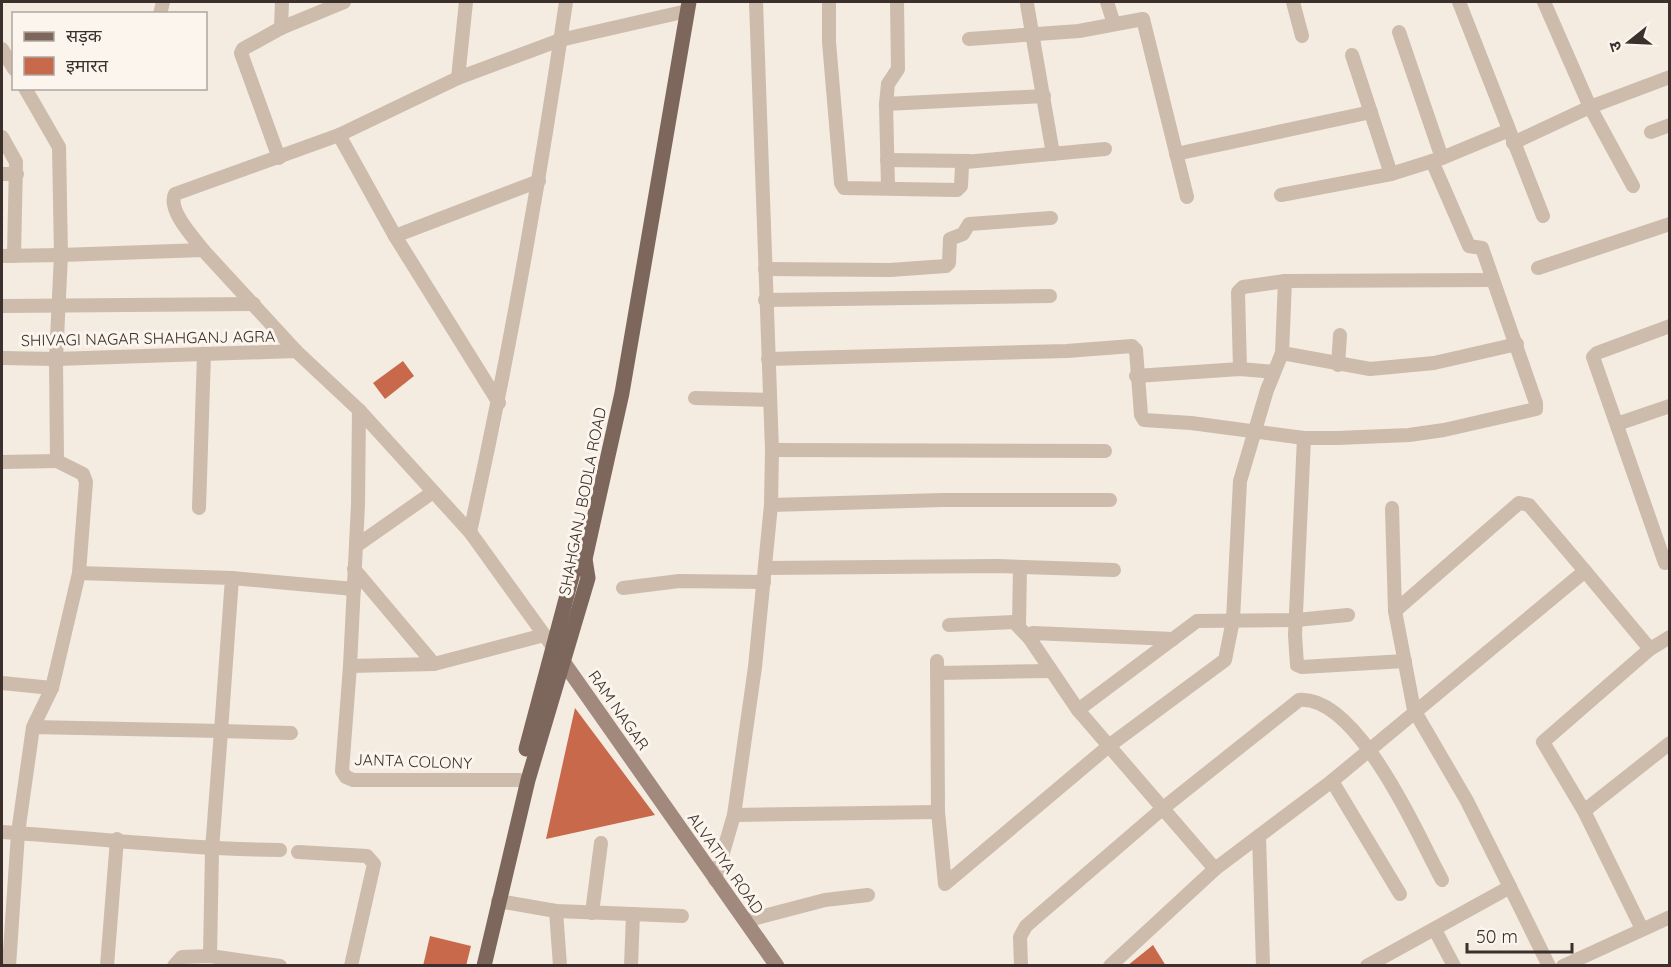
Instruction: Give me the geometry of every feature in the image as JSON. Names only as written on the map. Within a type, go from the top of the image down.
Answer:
[{"type":"main road","name":"SHAHGANJ BODLA ROAD","points":[[484,966],[512,838],[562,660],[588,578],[585,559],[622,393],[688,6]]},
{"type":"main road","points":[[476,966],[519,780],[548,640],[574,569],[585,559]]},
{"type":"street","points":[[281,28],[282,2]]},
{"type":"street","points":[[344,2],[281,28],[243,49],[241,53],[279,158],[339,135],[458,78],[560,40],[688,6]]},
{"type":"street","points":[[458,78],[466,2]]},
{"type":"street","points":[[470,532],[499,403],[539,181],[566,2]]},
{"type":"street","points":[[715,880],[734,815],[771,505],[772,450],[756,2]]},
{"type":"street","points":[[830,2],[829,42],[841,183],[847,188],[957,190],[962,186],[962,166],[969,161]]},
{"type":"street","points":[[888,187],[886,104],[888,84],[898,69],[897,2]]},
{"type":"street","points":[[1107,2],[1114,24]]},
{"type":"street","points":[[1293,2],[1302,36]]},
{"type":"street","points":[[1459,2],[1543,216]]},
{"type":"street","points":[[1544,2],[1590,107],[1634,186]]},
{"type":"street","points":[[1027,4],[1053,154]]},
{"type":"street","points":[[969,39],[1079,31],[1139,18],[1145,22],[1186,197]]},
{"type":"street","points":[[768,359],[1067,351],[1132,346],[1136,350],[1136,376],[1141,415],[1144,420],[1191,423],[1304,438],[1409,435],[1444,430],[1537,409],[1517,344],[1481,247],[1469,246],[1437,160],[1399,32]]},
{"type":"street","points":[[2,48],[12,66]]},
{"type":"street","points":[[1352,55],[1391,174]]},
{"type":"street","points":[[1281,195],[1391,174],[1510,136],[1670,77]]},
{"type":"street","points":[[26,90],[59,147],[61,255],[56,359],[57,461]]},
{"type":"street","points":[[886,104],[1044,96]]},
{"type":"street","points":[[1176,154],[1371,112]]},
{"type":"street","points":[[1651,132],[1670,125]]},
{"type":"street","points":[[339,135],[395,236],[499,403]]},
{"type":"street","points":[[2,137],[16,160],[17,174],[16,212],[8,256],[203,250]]},
{"type":"street","points":[[887,160],[969,161],[1105,149]]},
{"type":"street","name":"SHIVAGI NAGAR SHAHGANJ AGRA","points":[[279,158],[175,194],[173,203],[181,222],[203,250],[296,351],[359,410],[470,532],[562,660]]},
{"type":"street","points":[[2,174],[17,174]]},
{"type":"street","points":[[395,236],[539,181]]},
{"type":"street","points":[[2,213],[16,212]]},
{"type":"street","points":[[765,269],[890,270],[946,266],[949,263],[950,239],[963,234],[969,224],[1052,218]]},
{"type":"street","points":[[1538,268],[1670,224]]},
{"type":"street","points":[[1240,369],[1239,289],[1285,281],[1492,280]]},
{"type":"street","points":[[1051,671],[937,667],[938,812],[945,884],[1110,746],[1225,660],[1233,620],[1240,481],[1254,432],[1282,353],[1285,281]]},
{"type":"street","points":[[765,300],[1050,296]]},
{"type":"street","points":[[2,306],[254,304]]},
{"type":"street","points":[[1670,326],[1594,355],[1593,360],[1665,563],[1670,561]]},
{"type":"street","points":[[1338,365],[1340,335]]},
{"type":"street","points":[[1282,353],[1370,369],[1434,363],[1517,344]]},
{"type":"street","name":"SHIVAGI NAGAR SHAHGANJ AGRA","points":[[2,358],[56,359],[296,351]]},
{"type":"street","points":[[199,508],[204,354]]},
{"type":"street","points":[[1136,376],[1240,369],[1274,372]]},
{"type":"street","points":[[695,398],[769,400]]},
{"type":"street","points":[[1617,424],[1670,406]]},
{"type":"street","name":"JANTA COLONY","points":[[359,410],[354,589],[342,771],[346,777],[353,780],[519,780]]},
{"type":"street","points":[[1304,438],[1296,620],[1298,667],[1405,661]]},
{"type":"street","points":[[772,450],[1106,451]]},
{"type":"street","points":[[2,462],[57,461],[83,474],[86,482],[80,573],[52,688],[33,727],[18,833],[9,966]]},
{"type":"street","points":[[356,546],[433,492]]},
{"type":"street","points":[[771,505],[943,500],[1110,500]]},
{"type":"street","points":[[1395,611],[1520,503],[1529,505],[1650,649]]},
{"type":"street","points":[[1392,508],[1395,611],[1414,710],[1467,801],[1549,966]]},
{"type":"street","points":[[1019,625],[1020,567]]},
{"type":"street","points":[[623,588],[679,580],[764,575],[1020,567],[1114,570]]},
{"type":"street","points":[[354,569],[434,664]]},
{"type":"street","points":[[1110,966],[1215,869],[1332,781],[1414,710],[1585,571]]},
{"type":"street","points":[[80,573],[232,578],[354,589]]},
{"type":"street","points":[[210,956],[212,850],[232,578]]},
{"type":"street","points":[[1078,710],[1199,620],[1296,620],[1347,615]]},
{"type":"street","points":[[949,625],[1014,622],[1019,625],[1078,710],[1215,869]]},
{"type":"street","points":[[1030,639],[1033,633],[1173,639]]},
{"type":"street","points":[[1642,929],[1584,811],[1543,742],[1650,649],[1670,637]]},
{"type":"street","points":[[350,666],[434,664],[548,640]]},
{"type":"street","name":"RAM NAGAR","points":[[562,660],[646,781]]},
{"type":"street","points":[[2,683],[52,688]]},
{"type":"street","points":[[1021,966],[1020,937],[1026,926],[1161,809],[1299,700],[1318,703],[1326,708],[1349,724],[1370,749],[1442,880]]},
{"type":"street","points":[[33,727],[291,733]]},
{"type":"street","points":[[1584,811],[1670,743]]},
{"type":"street","name":"ALVATIYA ROAD","points":[[646,781],[777,966]]},
{"type":"street","points":[[1332,781],[1400,894]]},
{"type":"street","points":[[734,815],[938,812]]},
{"type":"street","points":[[2,832],[117,839],[212,850],[280,850]]},
{"type":"street","points":[[1259,836],[1263,966]]},
{"type":"street","points":[[107,966],[117,839]]},
{"type":"street","points":[[592,913],[601,843]]},
{"type":"street","points":[[298,852],[367,856],[374,864],[351,966]]},
{"type":"street","points":[[1367,966],[1510,887]]},
{"type":"street","points":[[745,921],[825,900],[868,895]]},
{"type":"street","points":[[498,901],[556,911],[682,916]]},
{"type":"street","points":[[556,911],[560,966]]},
{"type":"street","points":[[631,966],[633,914]]},
{"type":"street","points":[[1563,966],[1670,917]]},
{"type":"street","points":[[1435,930],[1454,966]]},
{"type":"street","points":[[174,966],[182,957],[210,956],[280,966]]},
{"type":"building","points":[[403,361],[414,376],[385,399],[373,383]]},
{"type":"building","points":[[575,708],[655,815],[546,839]]},
{"type":"building","points":[[430,936],[471,946],[466,966],[423,966]]},
{"type":"building","points":[[1153,945],[1166,966],[1127,966]]}]
